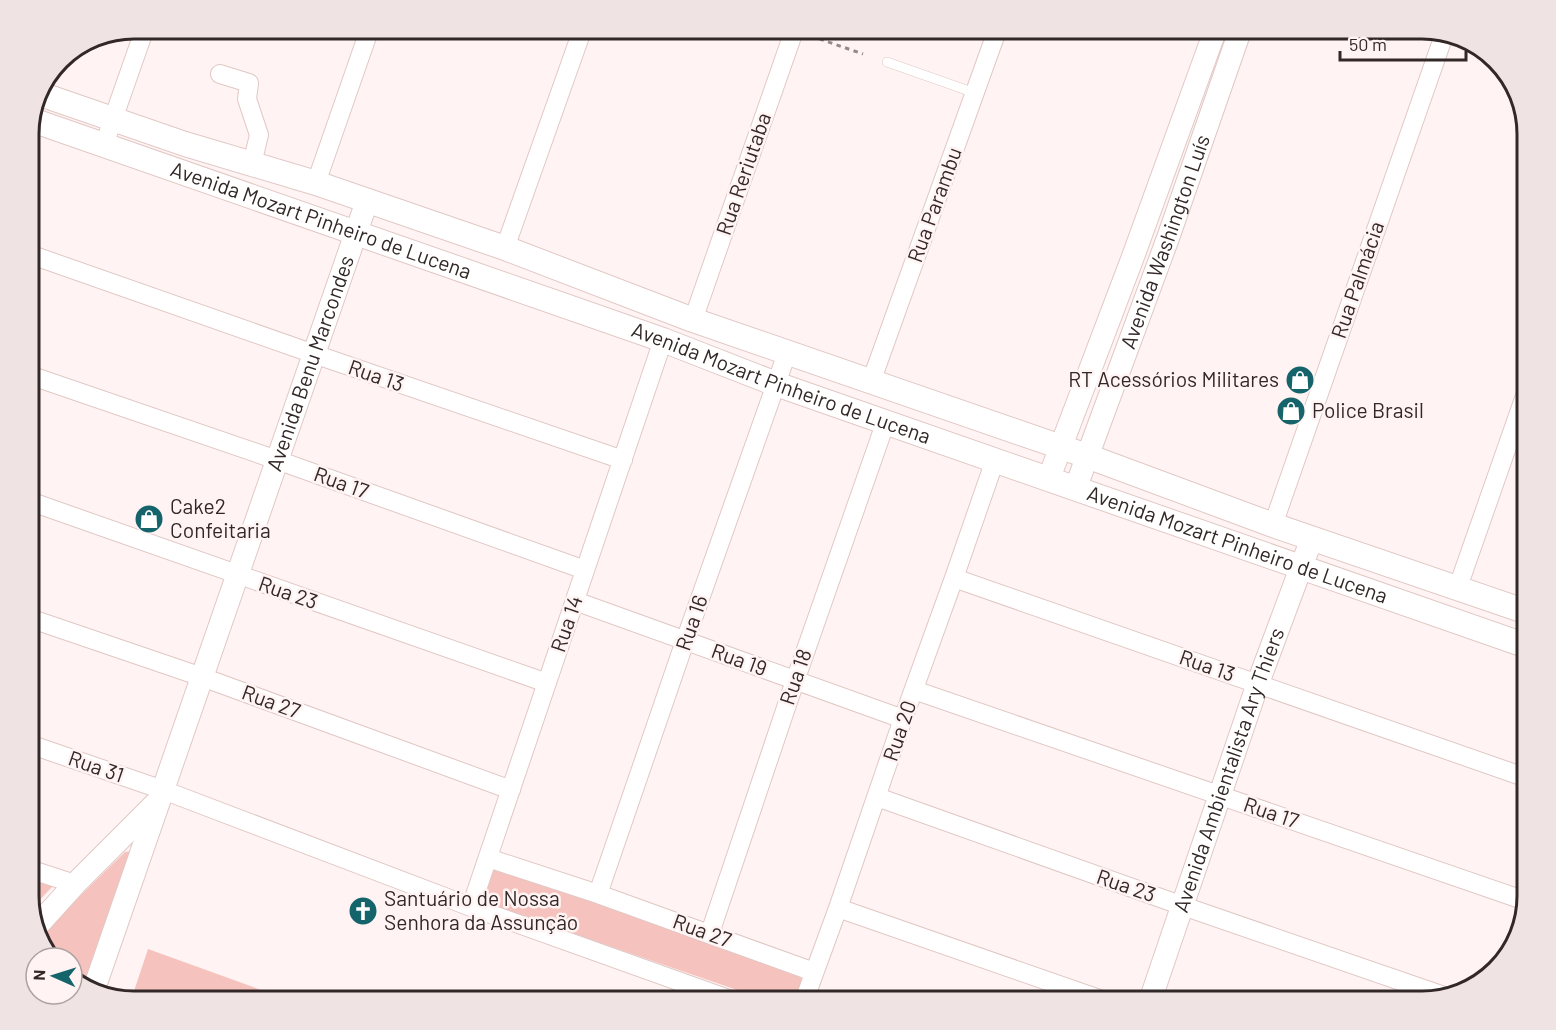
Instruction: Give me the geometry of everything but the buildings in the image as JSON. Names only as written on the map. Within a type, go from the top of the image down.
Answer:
[{"type":"main road","name":"Avenida Mozart Pinheiro de Lucena","points":[[47,96],[185,144],[316,183],[504,248],[693,320],[1087,456],[1273,525],[1517,608]]},
{"type":"main road","name":"Avenida Mozart Pinheiro de Lucena","points":[[40,123],[663,340],[776,384],[1517,642]]},
{"type":"street","points":[[104,146],[141,39]]},
{"type":"street","points":[[316,183],[366,39]]},
{"type":"street","points":[[504,248],[579,39]]},
{"type":"street","name":"Rua Reriutaba","points":[[693,320],[791,39]]},
{"type":"street","name":"Rua Parambu","points":[[871,382],[994,39]]},
{"type":"street","name":"Avenida Washington Luís","points":[[1049,478],[1212,39]]},
{"type":"street","name":"Avenida Washington Luís","points":[[1076,487],[1168,238],[1237,39]]},
{"type":"street","name":"Rua Palmácia","points":[[1273,525],[1442,41]]},
{"type":"street","points":[[219,74],[249,83],[247,99],[258,135],[252,164]]},
{"type":"street","points":[[1178,130],[1202,138]]},
{"type":"street","name":"Avenida Benu Marcondes","points":[[96,983],[367,201]]},
{"type":"street","name":"Rua 13","points":[[39,258],[622,460]]},
{"type":"street","name":"Rua 14","points":[[471,907],[663,340]]},
{"type":"street","name":"Rua 16","points":[[598,894],[787,353]]},
{"type":"street","name":"Rua 17","points":[[39,378],[277,460],[585,570]]},
{"type":"street","points":[[1458,587],[1517,419]]},
{"type":"street","name":"Rua 18","points":[[710,933],[886,421]]},
{"type":"street","name":"Rua 20","points":[[808,991],[995,460]]},
{"type":"street","name":"Rua 23","points":[[39,505],[547,683]]},
{"type":"street","name":"Avenida Ambientalista Ary Thiers","points":[[1154,991],[1258,683],[1312,538]]},
{"type":"street","name":"Rua 13","points":[[954,579],[1517,774]]},
{"type":"street","name":"Rua 19","points":[[575,601],[903,719]]},
{"type":"street","name":"Rua 27","points":[[39,621],[202,677],[511,789]]},
{"type":"street","name":"Rua 17","points":[[914,690],[1517,898]]},
{"type":"street","name":"Rua 31","points":[[39,748],[704,991]]},
{"type":"street","name":"Avenida Benu Marcondes","points":[[42,920],[161,794]]},
{"type":"street","name":"Rua 23","points":[[877,797],[1428,990]]},
{"type":"street","name":"Rua 27","points":[[488,858],[710,933],[814,972]]},
{"type":"street","points":[[39,872],[75,884]]},
{"type":"street","points":[[838,908],[1074,991]]},
{"type":"lane","points":[[887,62],[975,93]]},
{"type":"path","points":[[822,39],[863,54]]},
{"type":"shaded area","points":[[131,851],[87,978],[84,977],[84,946],[54,946],[45,930],[125,852]]},
{"type":"shaded area","points":[[500,869],[797,970],[802,982],[800,991],[740,991],[487,904],[483,895],[489,875],[494,870]]},
{"type":"shaded area","points":[[39,881],[53,886],[39,901]]},
{"type":"shaded area","points":[[148,949],[264,991],[134,991]]},
{"type":"place","name":"RT Acessórios Militares","points":[[1300,380]]},
{"type":"place","name":"Police Brasil","points":[[1291,411]]},
{"type":"place","name":"Cake2 Confeitaria","points":[[149,519]]},
{"type":"place","name":"Santuário de Nossa Senhora da Assunção","points":[[363,911]]}]
